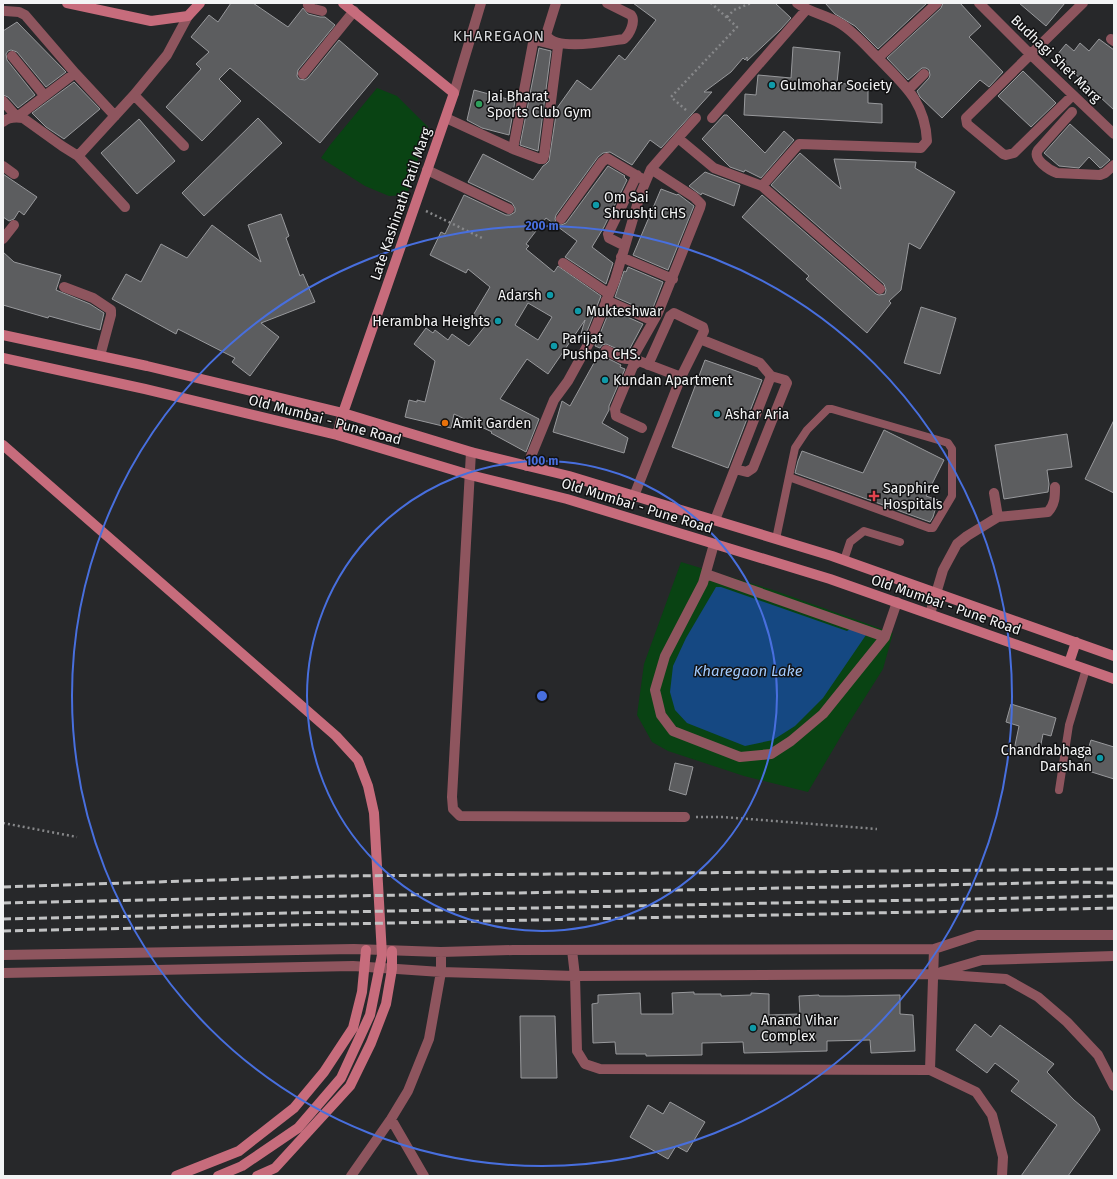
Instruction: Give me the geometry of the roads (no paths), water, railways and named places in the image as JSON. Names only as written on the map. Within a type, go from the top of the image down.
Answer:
[{"type":"main road","points":[[67,3],[151,20],[188,16],[200,3]]},
{"type":"main road","points":[[344,3],[454,93]]},
{"type":"main road","name":"Late Kashinath Patil Marg","points":[[336,435],[454,93]]},
{"type":"main road","name":"Old Mumbai - Pune Road","points":[[3,335],[100,356],[343,413],[471,452],[569,476],[844,560],[1114,656]]},
{"type":"main road","name":"Old Mumbai - Pune Road","points":[[3,358],[146,389],[336,435],[470,475],[567,499],[830,579],[1114,680]]},
{"type":"main road","points":[[3,445],[336,736],[358,760],[368,786],[374,813],[382,955],[370,1015],[341,1078],[298,1128],[242,1166],[218,1176]]},
{"type":"main road","points":[[1069,663],[1076,642]]},
{"type":"main road","points":[[176,1176],[240,1150],[294,1108],[324,1072],[352,1028],[363,983],[366,950]]},
{"type":"main road","points":[[257,1176],[275,1168],[350,1086],[371,1043],[386,1004],[392,969],[392,951]]},
{"type":"main road","points":[[363,983],[389,987]]},
{"type":"street","points":[[310,3],[308,5],[310,8],[322,11]]},
{"type":"street","name":"Late Kashinath Patil Marg","points":[[454,93],[481,3]]},
{"type":"street","points":[[552,4],[546,34],[552,40],[572,45],[624,39],[627,37],[633,18],[631,15],[607,3]]},
{"type":"street","points":[[762,186],[799,144],[921,148],[927,141],[926,132],[917,101],[878,58],[842,25],[824,15],[806,10],[797,3]]},
{"type":"street","points":[[878,58],[937,3]]},
{"type":"street","name":"Budhagi Shet Marg","points":[[979,3],[1114,134]]},
{"type":"street","points":[[1073,95],[1014,153],[1003,154],[967,124],[966,118],[1083,3]]},
{"type":"street","points":[[4,9],[19,12],[25,15],[75,73],[115,116]]},
{"type":"street","points":[[712,118],[806,10]]},
{"type":"street","points":[[303,74],[354,11]]},
{"type":"street","points":[[78,156],[115,116],[167,55],[188,16]]},
{"type":"street","points":[[446,118],[513,149],[540,159],[544,157],[558,47],[555,45],[536,40],[533,43],[513,149]]},
{"type":"street","points":[[12,56],[44,95]]},
{"type":"street","points":[[17,117],[44,95],[75,73]]},
{"type":"street","points":[[908,90],[924,74]]},
{"type":"street","points":[[134,94],[184,146]]},
{"type":"street","points":[[3,101],[17,117]]},
{"type":"street","points":[[1072,112],[1038,150],[1036,157],[1050,170],[1057,173],[1100,176],[1114,165]]},
{"type":"street","points":[[3,122],[6,119],[17,117],[22,118],[78,156],[125,207]]},
{"type":"street","points":[[625,246],[609,238],[608,234],[642,178],[696,118]]},
{"type":"street","points":[[678,138],[714,168],[762,186],[880,289]]},
{"type":"street","points":[[561,219],[602,162],[607,158],[642,178]]},
{"type":"street","points":[[3,166],[14,174]]},
{"type":"street","points":[[606,350],[626,360],[630,360],[633,357],[653,321],[672,278],[700,204],[694,197],[650,169]]},
{"type":"street","points":[[427,170],[509,209]]},
{"type":"street","points":[[527,466],[554,400],[568,381],[590,341],[615,280],[640,195],[642,178]]},
{"type":"street","points":[[3,239],[14,225]]},
{"type":"street","points":[[622,257],[672,278]]},
{"type":"street","points":[[563,263],[608,297],[653,321]]},
{"type":"street","points":[[64,287],[93,298],[111,310],[112,315],[100,356]]},
{"type":"street","points":[[634,496],[682,377],[704,330],[703,327],[674,314],[670,316],[648,365]]},
{"type":"street","points":[[700,339],[760,363],[771,376],[785,380],[787,383],[753,468],[748,472],[735,469]]},
{"type":"street","points":[[642,428],[616,416],[614,409],[633,366],[638,361],[682,377]]},
{"type":"street","points":[[715,520],[771,376]]},
{"type":"street","points":[[471,452],[452,797],[453,809],[460,816],[685,817]]},
{"type":"street","points":[[930,614],[943,570],[957,544],[998,517],[1048,512],[1052,508],[1055,500],[1054,487]]},
{"type":"street","points":[[994,493],[998,517]]},
{"type":"street","points":[[714,544],[703,583],[665,656],[655,690],[661,715],[673,731],[740,757],[772,754],[791,741],[823,714],[885,637],[897,602]]},
{"type":"street","points":[[706,574],[885,637]]},
{"type":"street","points":[[3,955],[366,950],[441,952],[572,950],[934,949],[977,935],[1114,935]]},
{"type":"street","points":[[930,1070],[934,949]]},
{"type":"street","points":[[572,950],[575,976],[577,1051],[585,1064],[600,1069],[930,1070],[976,1092],[992,1115],[1003,1157],[1002,1176]]},
{"type":"street","points":[[351,1176],[391,1119],[408,1091],[429,1039],[441,972],[441,952]]},
{"type":"street","points":[[933,974],[982,960],[1114,956]]},
{"type":"street","points":[[3,973],[345,966],[441,972],[575,976],[933,974],[1006,979],[1038,997],[1067,1022],[1098,1055],[1114,1086]]},
{"type":"street","points":[[391,1119],[424,1176]]},
{"type":"lane","points":[[776,539],[795,448],[807,430],[828,409],[948,443],[952,449],[952,496],[933,528],[929,528],[789,477]]},
{"type":"lane","points":[[844,560],[850,542],[864,531],[900,542]]},
{"type":"lane","points":[[1059,790],[1069,725],[1086,669]]},
{"type":"water","name":"Kharegaon Lake","points":[[716,587],[721,587],[847,631],[850,629],[866,635],[823,698],[795,726],[773,740],[745,746],[687,723],[675,710],[670,692],[673,666],[686,638]]},
{"type":"railway","points":[[3,887],[338,876],[1114,869]]},
{"type":"railway","points":[[3,903],[1078,882],[1114,883]]},
{"type":"railway","points":[[3,919],[1114,896]]},
{"type":"railway","points":[[3,931],[1114,908]]},
{"type":"place","name":"Gulmohar Society","points":[[772,85]]},
{"type":"place","name":"Jai Bharat Sports Club Gym","points":[[479,104]]},
{"type":"place","name":"Om Sai Shrushti CHS","points":[[596,205]]},
{"type":"place","name":"Adarsh","points":[[550,295]]},
{"type":"place","name":"Mukteshwar","points":[[578,311]]},
{"type":"place","name":"Herambha Heights","points":[[498,321]]},
{"type":"place","name":"Parijat Pushpa CHS.","points":[[554,346]]},
{"type":"place","name":"Kundan Apartment","points":[[605,380]]},
{"type":"place","name":"Ashar Aria","points":[[717,414]]},
{"type":"place","name":"Amit Garden","points":[[445,423]]},
{"type":"place","name":"Sapphire Hospitals","points":[[874,496]]},
{"type":"place","name":"Chandrabhaga Darshan","points":[[1100,758]]},
{"type":"place","name":"Anand Vihar Complex","points":[[753,1028]]},
{"type":"district","name":"KHAREGAON","points":[[499,36]]}]
